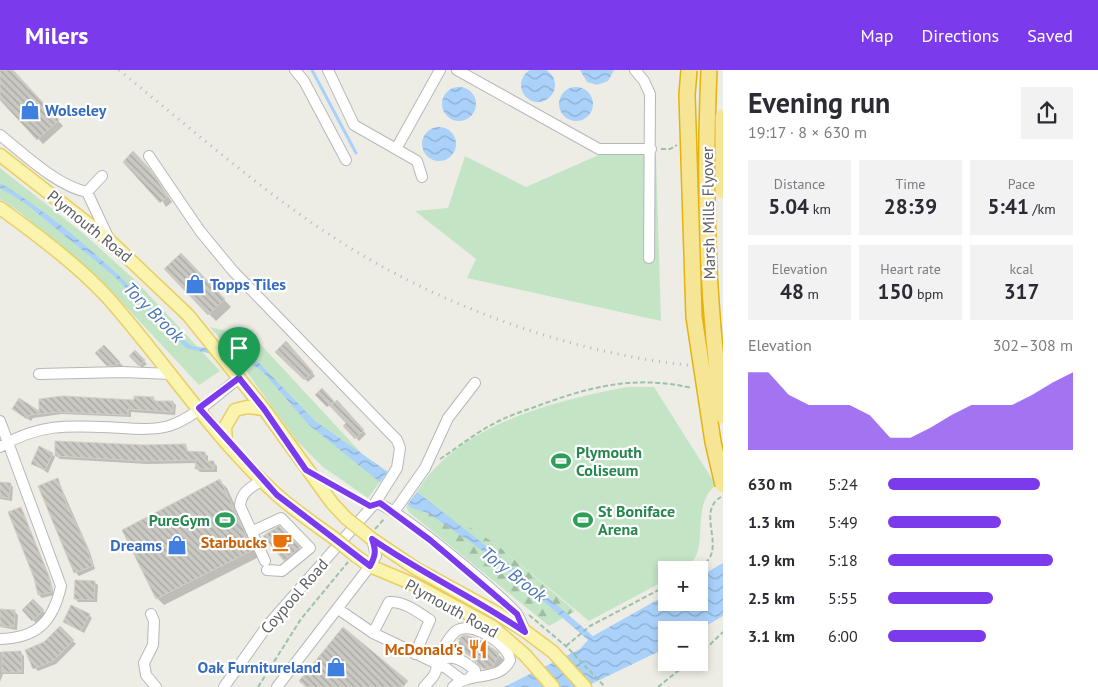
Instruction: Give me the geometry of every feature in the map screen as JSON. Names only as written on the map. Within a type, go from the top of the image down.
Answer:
[{"type":"highway","points":[[688,70],[687,95],[694,317],[714,442],[723,485]]},
{"type":"highway","name":"Marsh Mills Flyover","points":[[709,70],[706,256],[715,360],[723,416]]},
{"type":"highway","name":"Marsh Mills Flyover","points":[[723,117],[723,191]]},
{"type":"main road","name":"Plymouth Road","points":[[0,155],[109,240],[176,303],[264,409],[301,463],[346,518],[415,568],[496,613],[525,632],[553,652],[585,687]]},
{"type":"main road","name":"Plymouth Road","points":[[0,208],[41,238],[107,296],[226,442],[290,506],[334,538],[352,559],[413,584],[493,627],[538,668],[554,687]]},
{"type":"main road","points":[[226,442],[225,427],[235,410],[247,407],[264,409]]},
{"type":"street","points":[[295,70],[304,81],[346,160]]},
{"type":"street","points":[[328,70],[354,125],[417,161],[422,177]]},
{"type":"street","points":[[396,149],[440,70]]},
{"type":"street","points":[[457,70],[599,149],[651,149]]},
{"type":"street","points":[[635,70],[644,80],[650,94],[649,258]]},
{"type":"street","points":[[0,135],[46,171],[77,190],[87,192]]},
{"type":"street","name":"Coypool Road","points":[[149,156],[200,231],[233,271],[397,440],[400,448],[394,475],[373,505],[267,626],[224,687]]},
{"type":"street","points":[[87,192],[102,176]]},
{"type":"street","points":[[87,192],[109,240]]},
{"type":"street","points":[[39,374],[123,372],[171,374]]},
{"type":"street","points":[[4,444],[48,427],[147,429],[168,426],[199,408],[239,378]]},
{"type":"street","points":[[394,512],[425,468],[448,418],[475,383]]},
{"type":"street","points":[[0,421],[4,444],[61,586],[56,607],[46,621],[31,634],[0,639]]},
{"type":"street","points":[[253,531],[281,518],[310,548],[282,570],[266,565],[253,531],[240,506],[241,497],[246,490],[262,480]]},
{"type":"street","points":[[373,505],[380,503],[430,540],[517,614],[525,632]]},
{"type":"street","points":[[277,687],[370,566],[376,556],[372,536]]},
{"type":"street","points":[[373,634],[389,602],[396,602],[412,609],[430,620],[414,654]]},
{"type":"street","points":[[338,609],[373,634],[466,678],[501,671],[509,664],[510,656],[496,640],[465,628],[454,632],[433,662]]},
{"type":"street","points":[[151,614],[154,621],[153,645],[144,663],[146,675],[156,687]]},
{"type":"street","points":[[433,662],[446,657],[458,658],[475,670],[475,674],[453,687]]},
{"type":"street","points":[[424,687],[437,668],[433,662]]},
{"type":"path","points":[[438,460],[500,420],[579,391],[610,384],[640,382],[666,383],[699,391]]},
{"type":"path","points":[[330,484],[373,505]]},
{"type":"path","points":[[708,561],[714,550],[710,514],[717,499],[723,496]]},
{"type":"path","points":[[372,536],[381,522],[394,512]]},
{"type":"path","points":[[258,687],[301,620],[352,559]]},
{"type":"path","points":[[605,687],[565,646],[590,626],[658,590]]},
{"type":"path","points":[[708,646],[723,632]]},
{"type":"path","points":[[658,687],[678,671]]},
{"type":"green space","points":[[601,154],[656,155],[661,321],[467,278],[476,259],[415,211],[448,208],[465,156],[526,187]]},
{"type":"green space","points":[[0,168],[84,234],[136,281],[220,371],[199,385],[116,296],[21,213],[0,199]]},
{"type":"green space","points":[[210,327],[247,336],[250,333],[364,456],[387,472],[368,498],[323,467],[297,441],[239,361]]},
{"type":"green space","name":"St Boniface Arena","points":[[627,387],[654,387],[716,485],[707,496],[702,509],[698,550],[693,560],[658,561],[658,584],[589,621],[497,545],[417,492],[435,469],[457,449],[482,433],[510,419],[539,408]]},
{"type":"green space","points":[[417,492],[497,545],[575,611],[549,626],[409,512],[406,507]]},
{"type":"water","points":[[538,68],[550,73],[555,85],[550,97],[538,102],[526,97],[521,85],[526,73]]},
{"type":"water","points":[[580,70],[614,70],[608,81],[597,85],[587,82]]},
{"type":"water","points":[[459,87],[466,88],[471,92],[475,97],[475,111],[471,116],[466,120],[459,121],[452,120],[447,116],[443,111],[442,104],[443,97],[447,92],[452,88]]},
{"type":"water","points":[[576,87],[583,88],[588,92],[592,97],[592,111],[588,116],[583,120],[576,121],[569,120],[564,116],[560,111],[559,104],[560,97],[564,92],[569,88]]},
{"type":"water","points":[[439,127],[446,128],[451,132],[455,137],[455,151],[451,156],[446,160],[439,161],[432,160],[427,156],[423,151],[422,144],[423,137],[427,132],[432,128]]},
{"type":"water","name":"Tory Brook","points":[[0,183],[26,199],[74,236],[192,346],[231,352],[259,363],[315,421],[421,495],[508,563],[593,636],[658,599],[658,611],[708,611],[708,572],[723,563],[723,616],[708,625],[708,621],[658,621],[658,652],[585,687],[504,687],[580,649],[588,640],[510,572],[428,513],[412,508],[309,425],[264,373],[251,363],[186,348],[114,276],[25,203],[0,188]]},
{"type":"pier","points":[[388,471],[417,492],[406,506],[379,484]]},
{"type":"building","name":"Wolseley","points":[[0,70],[13,70],[59,120],[37,140],[0,100]]},
{"type":"building","points":[[133,151],[149,168],[168,196],[160,203],[123,162]]},
{"type":"building","name":"Topps Tiles","points":[[181,253],[225,299],[208,315],[164,269]]},
{"type":"building","points":[[286,341],[313,372],[304,380],[275,352]]},
{"type":"building","points":[[104,345],[120,362],[117,365],[107,366],[95,353]]},
{"type":"building","points":[[135,350],[145,360],[139,366],[129,356]]},
{"type":"building","points":[[322,388],[334,401],[327,407],[315,395]]},
{"type":"building","points":[[63,396],[134,400],[134,396],[154,397],[153,401],[173,401],[173,412],[128,409],[128,415],[59,412],[30,415],[27,419],[12,409],[19,398],[39,411],[39,399]]},
{"type":"building","points":[[337,400],[364,430],[355,439],[343,426],[346,423],[330,406]]},
{"type":"building","points":[[55,441],[144,445],[186,444],[186,451],[205,452],[205,461],[214,461],[214,469],[195,469],[196,460],[144,461],[55,456]]},
{"type":"building","points":[[39,446],[53,453],[45,470],[31,464]]},
{"type":"building","points":[[58,478],[66,503],[87,547],[93,566],[74,573],[38,486]]},
{"type":"building","points":[[220,479],[253,550],[156,599],[122,530]]},
{"type":"building","points":[[0,482],[11,483],[9,498],[0,497]]},
{"type":"building","points":[[21,507],[48,574],[52,592],[38,595],[34,578],[8,512]]},
{"type":"building","name":"Starbucks","points":[[279,526],[300,547],[284,561],[263,536]]},
{"type":"building","points":[[75,580],[95,581],[94,600],[74,599]]},
{"type":"building","points":[[33,599],[44,610],[32,621],[22,610]]},
{"type":"building","points":[[71,605],[90,614],[81,631],[63,622]]},
{"type":"building","points":[[0,609],[15,610],[14,627],[0,626]]},
{"type":"building","points":[[60,626],[74,640],[53,661],[33,669],[25,650],[44,642]]},
{"type":"building","name":"Oak Furnitureland","points":[[343,627],[408,681],[403,687],[306,687],[299,681]]},
{"type":"building","name":"McDonald's","points":[[464,635],[477,638],[498,652],[499,654],[493,667],[483,669],[470,656],[456,648],[460,640],[458,639]]},
{"type":"building","points":[[21,651],[22,672],[2,672],[2,652]]},
{"type":"waterway","points":[[312,70],[356,153]]},
{"type":"railway","points":[[119,70],[224,156],[305,218],[376,263],[422,287],[471,309],[571,343],[622,355],[723,368]]},
{"type":"place","name":"Wolseley","points":[[30,110]]},
{"type":"place","name":"Topps Tiles","points":[[195,284]]},
{"type":"place","name":"Plymouth Coliseum","points":[[561,461]]},
{"type":"place","name":"PureGym","points":[[225,520]]},
{"type":"place","name":"St Boniface Arena","points":[[583,520]]},
{"type":"place","name":"Starbucks","points":[[282,542]]},
{"type":"place","name":"Dreams","points":[[177,545]]},
{"type":"place","name":"McDonald's","points":[[478,649]]},
{"type":"place","name":"Oak Furnitureland","points":[[336,667]]},
{"type":"route","points":[[239,378],[264,409],[306,470],[370,506],[380,503],[410,523],[474,575],[517,614],[525,632],[460,592],[415,568],[372,539],[376,549],[376,556],[370,566],[277,495],[226,442],[199,408],[239,378]]}]
